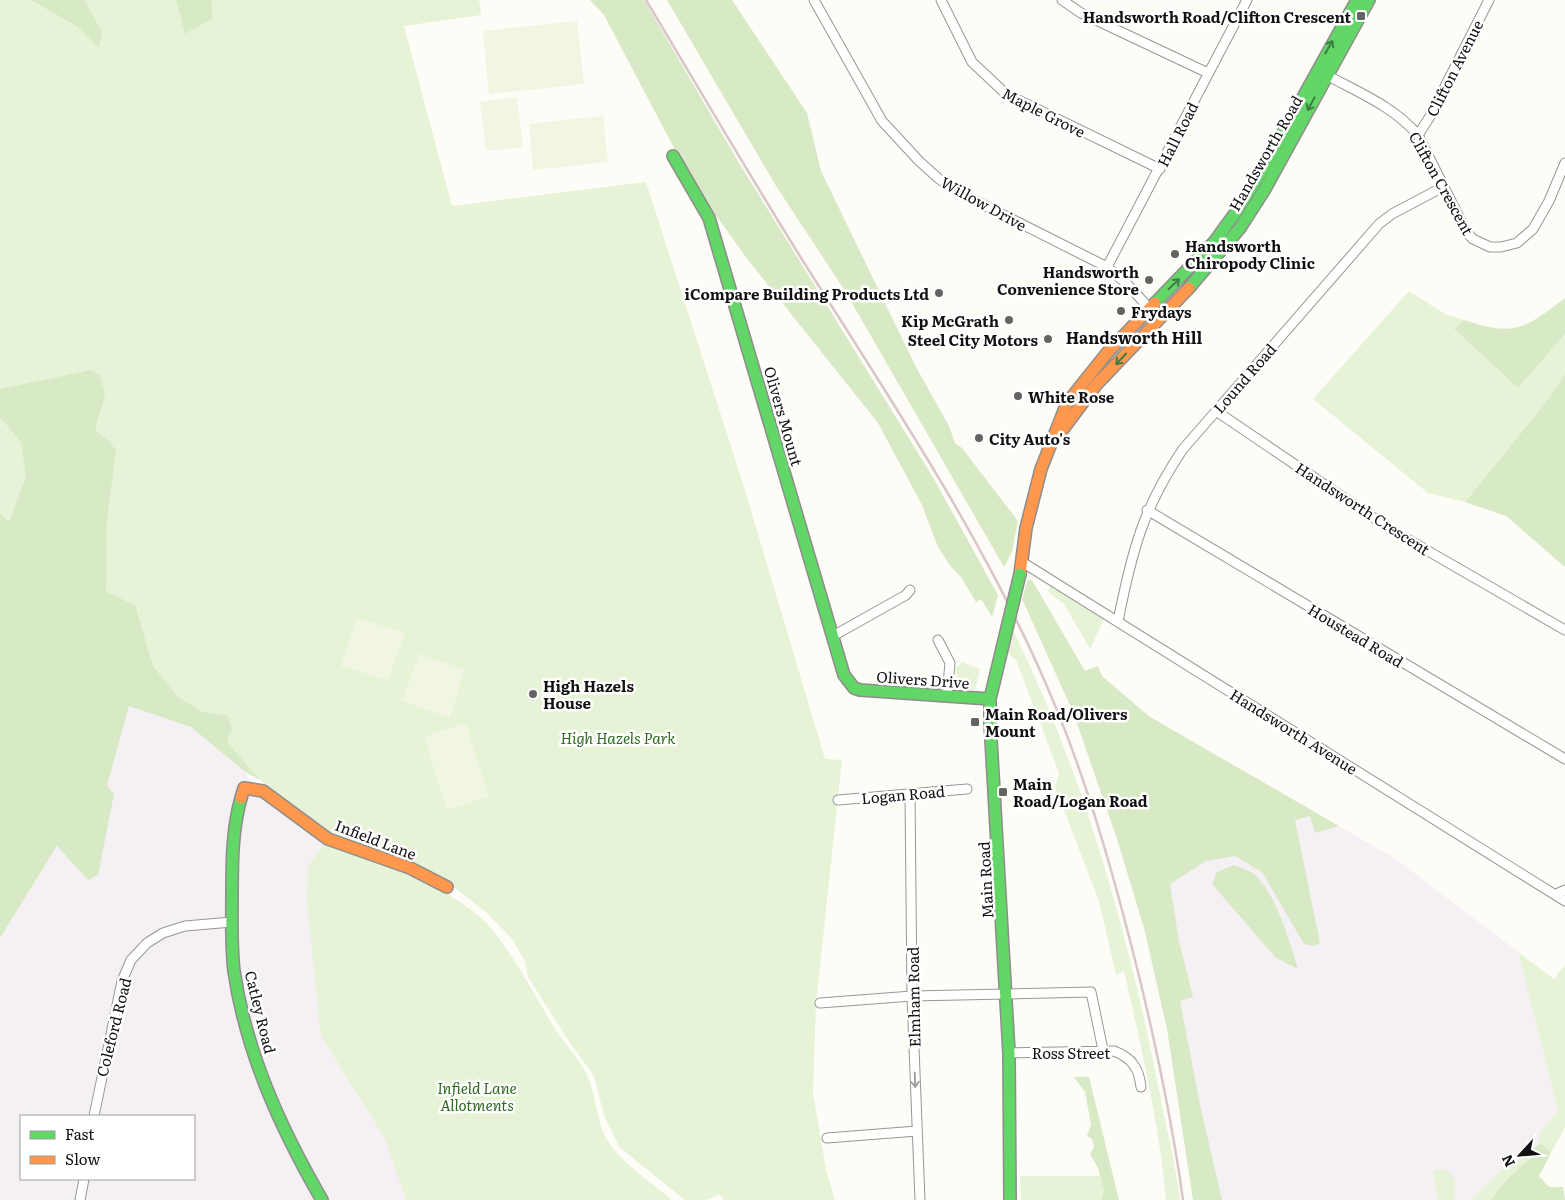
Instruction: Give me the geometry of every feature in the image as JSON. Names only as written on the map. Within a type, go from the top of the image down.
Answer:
[{"type":"main road","name":"Handsworth Road","points":[[1052,443],[1096,385],[1213,262],[1240,228],[1265,189],[1356,0]]},
{"type":"main road","name":"Handsworth Road","points":[[1022,562],[1031,508],[1041,469],[1061,414],[1073,394],[1149,308],[1191,268],[1215,241],[1238,209],[1321,72],[1369,0]]},
{"type":"main road","name":"Olivers Mount","points":[[673,156],[709,218],[844,675],[854,688]]},
{"type":"main road","name":"Main Road","points":[[1010,1200],[1009,1053],[990,700],[1022,562]]},
{"type":"main road","name":"Olivers Drive","points":[[854,688],[990,700]]},
{"type":"main road","name":"Infield Lane","points":[[244,788],[263,791],[328,839],[410,868],[447,887]]},
{"type":"main road","name":"Catley Road","points":[[244,788],[236,812],[231,858],[232,922],[236,980],[264,1084],[298,1160],[322,1200]]},
{"type":"street","name":"Willow Drive","points":[[814,0],[882,121],[919,161],[939,179],[962,194],[1107,268],[1128,285],[1159,319]]},
{"type":"street","name":"Maple Grove","points":[[941,0],[972,62],[990,82],[1006,94],[1160,169]]},
{"type":"street","points":[[1062,0],[1081,13],[1208,73]]},
{"type":"street","name":"Hall Road","points":[[1107,268],[1247,0]]},
{"type":"street","name":"Clifton Avenue","points":[[1418,135],[1429,118],[1489,0]]},
{"type":"street","name":"Clifton Crescent","points":[[1321,72],[1388,108],[1418,135],[1467,233],[1481,244],[1501,247],[1517,243],[1533,229],[1549,201],[1565,163]]},
{"type":"street","name":"Lound Road","points":[[1118,621],[1131,555],[1147,510],[1162,480],[1183,449],[1379,224],[1392,214],[1443,187]]},
{"type":"street","name":"Handsworth Crescent","points":[[1216,411],[1390,529],[1565,630]]},
{"type":"street","name":"Houstead Road","points":[[1147,510],[1565,759]]},
{"type":"street","name":"Handsworth Avenue","points":[[1022,562],[1565,901]]},
{"type":"street","points":[[833,636],[906,595],[910,590]]},
{"type":"street","points":[[938,640],[950,663],[947,695]]},
{"type":"street","name":"Logan Road","points":[[838,800],[967,790]]},
{"type":"street","name":"Elmham Road","points":[[910,793],[912,996],[920,1200]]},
{"type":"street","points":[[1556,894],[1565,890]]},
{"type":"street","name":"Coleford Road","points":[[94,1115],[122,981],[131,960],[147,943],[163,933],[185,926],[232,922]]},
{"type":"street","points":[[820,1004],[912,996],[1091,992],[1103,1050]]},
{"type":"street","name":"Ross Street","points":[[1009,1053],[1114,1050],[1126,1056],[1134,1064],[1140,1075],[1141,1088]]},
{"type":"street","points":[[827,1138],[917,1131]]},
{"type":"street","points":[[80,1200],[84,1180]]},
{"type":"shaded area","points":[[129,705],[191,727],[244,771],[261,797],[326,842],[321,1036],[385,1139],[406,1200],[0,1200],[0,938],[58,845],[88,880],[107,786]]},
{"type":"shaded area","points":[[1113,715],[1150,717],[1396,859],[1518,952],[1558,1111],[1540,1132],[1538,1145],[1477,1200],[1214,1200]]},
{"type":"green space","name":"High Hazels Park","points":[[0,0],[479,0],[481,15],[404,26],[452,206],[646,182],[744,487],[825,759],[842,760],[816,1004],[813,1093],[826,1170],[835,1200],[724,1200],[719,1194],[707,1200],[685,1200],[619,1147],[604,1115],[594,1076],[568,1040],[528,977],[525,961],[512,939],[487,913],[446,881],[331,834],[260,780],[226,742],[0,567]]},
{"type":"green space","points":[[31,0],[84,0],[102,32],[99,48],[78,27]]},
{"type":"green space","points":[[176,0],[211,0],[213,18],[185,34]]},
{"type":"green space","points":[[590,0],[644,0],[738,161],[934,479],[998,595],[992,617],[981,599],[976,602],[961,577],[951,567],[938,547],[922,505],[878,423],[748,260],[692,182],[604,15]]},
{"type":"green space","points":[[667,0],[732,0],[807,113],[821,171],[916,367],[949,426],[955,443],[962,448],[1018,521],[1012,552],[1004,567],[845,291],[776,186]]},
{"type":"green space","points":[[577,21],[584,84],[489,94],[483,31]]},
{"type":"green space","points":[[517,97],[523,147],[486,151],[480,102]]},
{"type":"green space","points":[[603,116],[608,162],[533,170],[529,124]]},
{"type":"green space","points":[[1409,291],[1445,314],[1464,320],[1454,329],[1518,388],[1565,334],[1565,374],[1546,402],[1465,502],[1428,493],[1313,399]]},
{"type":"green space","points":[[1565,298],[1565,334],[1518,388],[1454,329],[1464,320],[1495,328],[1507,329],[1518,327],[1539,317]]},
{"type":"green space","points":[[91,370],[100,376],[105,394],[95,430],[110,442],[116,451],[107,519],[106,592],[135,605],[153,666],[177,696],[202,712],[227,715],[232,729],[227,742],[260,780],[244,771],[191,727],[129,706],[107,786],[114,794],[98,875],[88,880],[57,846],[0,938],[0,513],[9,522],[26,477],[21,442],[0,417],[0,389]]},
{"type":"green space","points":[[1565,374],[1565,567],[1506,516],[1465,502],[1546,402]]},
{"type":"green space","points":[[1028,579],[1032,580],[1085,671],[1098,666],[1102,676],[1150,717],[1339,826],[1315,833],[1310,816],[1295,820],[1320,943],[1314,946],[1304,944],[1262,872],[1235,856],[1206,861],[1170,884],[1179,941],[1193,997],[1180,1001],[1200,1105],[1222,1200],[1193,1200],[1167,1029],[1144,928],[1117,839],[1073,712],[1022,599]]},
{"type":"green space","points":[[1052,579],[1105,617],[1090,649],[1064,604],[1048,592]]},
{"type":"green space","points":[[357,618],[405,632],[388,680],[341,666]]},
{"type":"green space","points":[[1013,630],[1061,739],[1100,853],[1117,910],[1146,1027],[1173,1156],[1180,1200],[1166,1200],[1154,1113],[1124,971],[1116,975],[1099,901],[1055,787],[1059,773],[1016,660],[1008,653]]},
{"type":"green space","points":[[419,654],[465,669],[450,718],[402,701]]},
{"type":"green space","points":[[962,662],[980,669],[975,690],[963,688],[955,669]]},
{"type":"green space","points":[[466,723],[489,796],[447,810],[424,737]]},
{"type":"green space","name":"Infield Lane Allotments","points":[[326,842],[386,864],[425,882],[462,903],[489,926],[509,953],[555,1029],[584,1069],[591,1085],[601,1126],[609,1143],[625,1161],[672,1200],[406,1200],[385,1139],[321,1036],[307,903],[308,866]]},
{"type":"green space","points":[[1234,865],[1251,872],[1267,890],[1291,945],[1298,969],[1276,958],[1212,884],[1217,872]]},
{"type":"green space","points":[[1518,952],[1554,979],[1565,965],[1565,1127],[1551,1153],[1542,1144],[1538,1145],[1540,1132],[1558,1111]]},
{"type":"green space","points":[[1074,1077],[1089,1077],[1119,1200],[1102,1200],[1101,1197],[1104,1191],[1098,1168],[1090,1154],[1094,1147],[1092,1139],[1087,1136],[1091,1124],[1085,1092]]},
{"type":"green space","points":[[1542,1144],[1551,1153],[1539,1176],[1549,1187],[1563,1187],[1565,1200],[1491,1200],[1508,1178],[1532,1157],[1532,1150]]},
{"type":"green space","points":[[1532,1150],[1532,1157],[1508,1178],[1491,1200],[1471,1200],[1501,1170],[1516,1163]]},
{"type":"green space","points":[[1443,1169],[1448,1171],[1455,1180],[1454,1200],[1438,1200],[1433,1171]]},
{"type":"green space","points":[[1020,1176],[1100,1176],[1104,1191],[1101,1197],[1102,1200],[1021,1200]]},
{"type":"railway","points":[[646,0],[767,202],[942,484],[974,539],[1032,652],[1057,710],[1082,777],[1114,880],[1153,1037],[1170,1118],[1183,1200]]},
{"type":"traffic: fast","points":[[1155,303],[1215,241],[1238,209],[1262,171],[1357,0]]},
{"type":"traffic: fast","points":[[1189,288],[1240,228],[1265,189],[1369,0]]},
{"type":"traffic: fast","points":[[673,156],[709,218],[844,675],[854,688],[860,690],[990,699]]},
{"type":"traffic: fast","points":[[1007,628],[1020,574]]},
{"type":"traffic: fast","points":[[1007,628],[990,699],[990,722],[1009,1053],[1010,1200]]},
{"type":"traffic: fast","points":[[241,798],[234,834],[232,859],[232,952],[240,1001],[256,1061],[267,1090],[279,1118],[322,1200]]},
{"type":"traffic: slow","points":[[1057,437],[1096,385],[1189,288]]},
{"type":"traffic: slow","points":[[1020,574],[1026,528],[1041,469],[1067,403],[1107,353],[1155,303]]},
{"type":"traffic: slow","points":[[241,798],[244,788],[263,791],[328,839],[410,868],[447,887]]},
{"type":"place","name":"Handsworth Road/Clifton Crescent","points":[[1361,16]]},
{"type":"place","name":"Handsworth Chiropody Clinic","points":[[1175,254]]},
{"type":"place","name":"Handsworth Convenience Store","points":[[1149,280]]},
{"type":"place","name":"iCompare Building Products Ltd","points":[[939,293]]},
{"type":"place","name":"Frydays","points":[[1121,311]]},
{"type":"place","name":"Kip McGrath","points":[[1009,320]]},
{"type":"place","name":"Steel City Motors","points":[[1048,339]]},
{"type":"place","name":"White Rose","points":[[1018,396]]},
{"type":"place","name":"City Auto's","points":[[979,438]]},
{"type":"place","name":"High Hazels House","points":[[533,694]]},
{"type":"place","name":"Main Road/Olivers Mount","points":[[975,722]]},
{"type":"place","name":"Main Road/Logan Road","points":[[1003,792]]},
{"type":"district","name":"Handsworth Hill","points":[[1134,337]]}]
